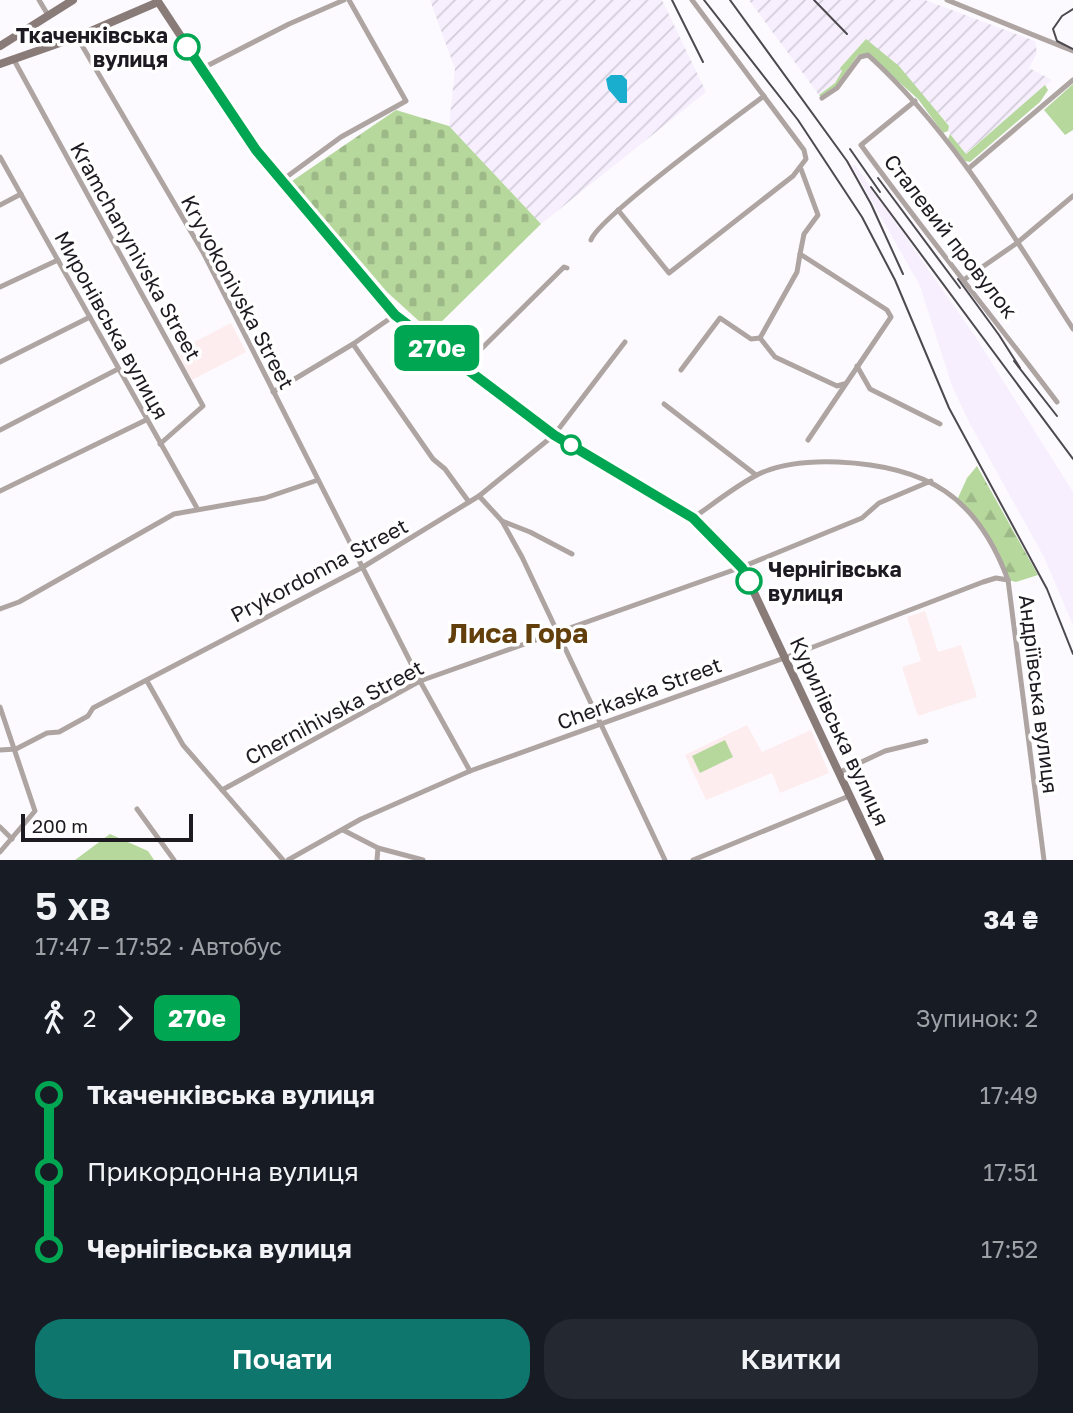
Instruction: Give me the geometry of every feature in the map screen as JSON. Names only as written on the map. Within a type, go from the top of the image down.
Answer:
[{"type":"main road","points":[[0,46],[73,0]]},
{"type":"main road","points":[[0,64],[77,37],[159,1]]},
{"type":"main road","name":"Курилівська вулиця","points":[[159,1],[256,150],[395,315],[554,435],[693,518],[742,568],[787,657],[880,860]]},
{"type":"street","points":[[39,0],[48,15]]},
{"type":"street","points":[[201,69],[347,0],[406,101],[341,137],[281,181]]},
{"type":"street","points":[[618,210],[670,273],[801,169],[806,159],[804,150],[692,0]]},
{"type":"street","points":[[947,0],[1073,51]]},
{"type":"street","name":"Kryvokonivska Street","points":[[77,37],[204,254],[421,681],[470,771]]},
{"type":"street","points":[[822,98],[837,88],[860,57],[868,55],[915,101],[968,169],[1073,330]]},
{"type":"street","name":"Kramchanynivska Street","points":[[14,60],[203,407],[160,444]]},
{"type":"street","points":[[968,169],[1073,80]]},
{"type":"street","points":[[591,240],[593,233],[618,210],[764,96]]},
{"type":"street","name":"Сталевий провулок","points":[[915,101],[861,145],[921,228],[965,279],[1057,401]]},
{"type":"street","name":"Миронівська вулиця","points":[[0,156],[197,508]]},
{"type":"street","points":[[760,338],[797,272],[804,234],[818,215],[801,169]]},
{"type":"street","points":[[0,205],[21,194]]},
{"type":"street","points":[[965,279],[1017,243],[1073,196]]},
{"type":"street","points":[[800,254],[887,310],[891,317],[808,440]]},
{"type":"street","points":[[0,287],[58,260]]},
{"type":"street","points":[[462,368],[564,267],[567,268]]},
{"type":"street","points":[[273,392],[354,344],[395,315]]},
{"type":"street","points":[[0,362],[90,317]]},
{"type":"street","points":[[681,370],[720,318],[751,339],[760,338]]},
{"type":"street","points":[[760,338],[775,357],[836,386],[844,384]]},
{"type":"street","name":"Prykordonna Street","points":[[16,749],[47,733],[59,732],[88,716],[93,708],[363,568],[479,496],[554,435],[625,342]]},
{"type":"street","points":[[354,344],[433,459],[445,469],[469,502]]},
{"type":"street","points":[[857,366],[863,382],[870,389],[940,424]]},
{"type":"street","points":[[0,430],[118,369]]},
{"type":"street","points":[[664,404],[756,475]]},
{"type":"street","points":[[0,491],[146,420]]},
{"type":"street","name":"Андріївська вулиця","points":[[693,518],[756,475],[796,464],[825,462],[864,464],[906,471],[931,481],[970,511],[994,545],[1008,580],[1044,860]]},
{"type":"street","points":[[0,609],[19,602],[174,514],[265,498],[318,480]]},
{"type":"street","name":"Chernihivska Street","points":[[222,790],[421,681],[558,635],[742,568],[862,518],[879,503],[931,481]]},
{"type":"street","points":[[479,496],[502,521],[664,860]]},
{"type":"street","points":[[502,521],[530,531],[572,554]]},
{"type":"street","name":"Cherkaska Street","points":[[288,860],[343,830],[470,771],[787,657],[983,582],[996,578],[1008,580]]},
{"type":"street","points":[[147,681],[183,745],[283,860]]},
{"type":"street","points":[[0,707],[35,811],[0,852]]},
{"type":"street","points":[[838,773],[885,751],[926,741]]},
{"type":"street","points":[[0,750],[16,749]]},
{"type":"street","points":[[693,860],[849,796]]},
{"type":"street","points":[[137,808],[174,860]]},
{"type":"street","points":[[0,827],[12,839]]},
{"type":"street","points":[[343,830],[378,848],[423,860]]},
{"type":"street","points":[[377,860],[378,848]]},
{"type":"shaded area","points":[[430,0],[662,0],[706,92],[541,224],[449,126],[455,69]]},
{"type":"shaded area","points":[[749,0],[925,0],[1035,41],[1037,53],[1029,68],[1052,80],[965,154],[948,131],[949,125],[897,67],[867,40],[840,68],[842,71],[835,83],[819,95]]},
{"type":"shaded area","points":[[855,165],[975,336],[1073,492],[1073,625],[1044,557],[969,422],[952,386],[920,286],[852,166]]},
{"type":"shaded area","points":[[231,323],[246,352],[192,380],[177,351]]},
{"type":"shaded area","points":[[925,611],[938,652],[961,645],[977,697],[918,716],[902,667],[921,661],[907,617]]},
{"type":"shaded area","points":[[747,725],[762,752],[811,730],[829,773],[780,793],[772,773],[706,800],[685,755]]},
{"type":"green space","points":[[866,39],[899,66],[949,126],[948,131],[943,133],[918,99],[868,54],[858,55],[836,87],[821,97],[819,95],[835,83],[842,71],[840,68]]},
{"type":"green space","points":[[1073,84],[1073,130],[1065,135],[1044,110]]},
{"type":"green space","points":[[1045,85],[1048,90],[1040,102],[970,162],[965,161],[948,139],[950,134],[966,154]]},
{"type":"green space","points":[[396,110],[449,126],[541,224],[431,332],[387,292],[292,181]]},
{"type":"green space","points":[[977,466],[1038,575],[1016,582],[1008,580],[998,551],[957,500],[967,478]]},
{"type":"green space","points":[[725,740],[733,757],[700,773],[692,756]]},
{"type":"green space","points":[[110,834],[148,851],[154,860],[75,860]]},
{"type":"water","points":[[611,75],[622,75],[627,80],[627,103],[620,103],[608,89],[606,79]]},
{"type":"tram line","points":[[1073,9],[1062,16],[1053,29],[1057,41],[1073,49]]},
{"type":"railway","points":[[672,0],[703,62]]},
{"type":"railway","points":[[704,0],[798,120],[862,217],[895,280],[949,408],[1047,589],[1073,654]]},
{"type":"railway","points":[[730,0],[847,161],[871,204],[903,274]]},
{"type":"railway","points":[[814,0],[847,34]]},
{"type":"railway","points":[[850,149],[880,192]]},
{"type":"railway","points":[[878,178],[960,288]]},
{"type":"railway","points":[[871,187],[1073,459]]},
{"type":"railway","points":[[958,279],[1020,368]]},
{"type":"railway","points":[[1014,361],[1057,416]]},
{"type":"bus line","name":"270е","points":[[187,47],[256,150],[395,315],[554,435],[693,518],[742,568],[749,581]]},
{"type":"place","name":"Ткаченківська вулиця","points":[[187,47]]},
{"type":"place","name":"Чернігівська вулиця","points":[[749,581]]},
{"type":"district","name":"Лиса Гора","points":[[518,632]]}]
